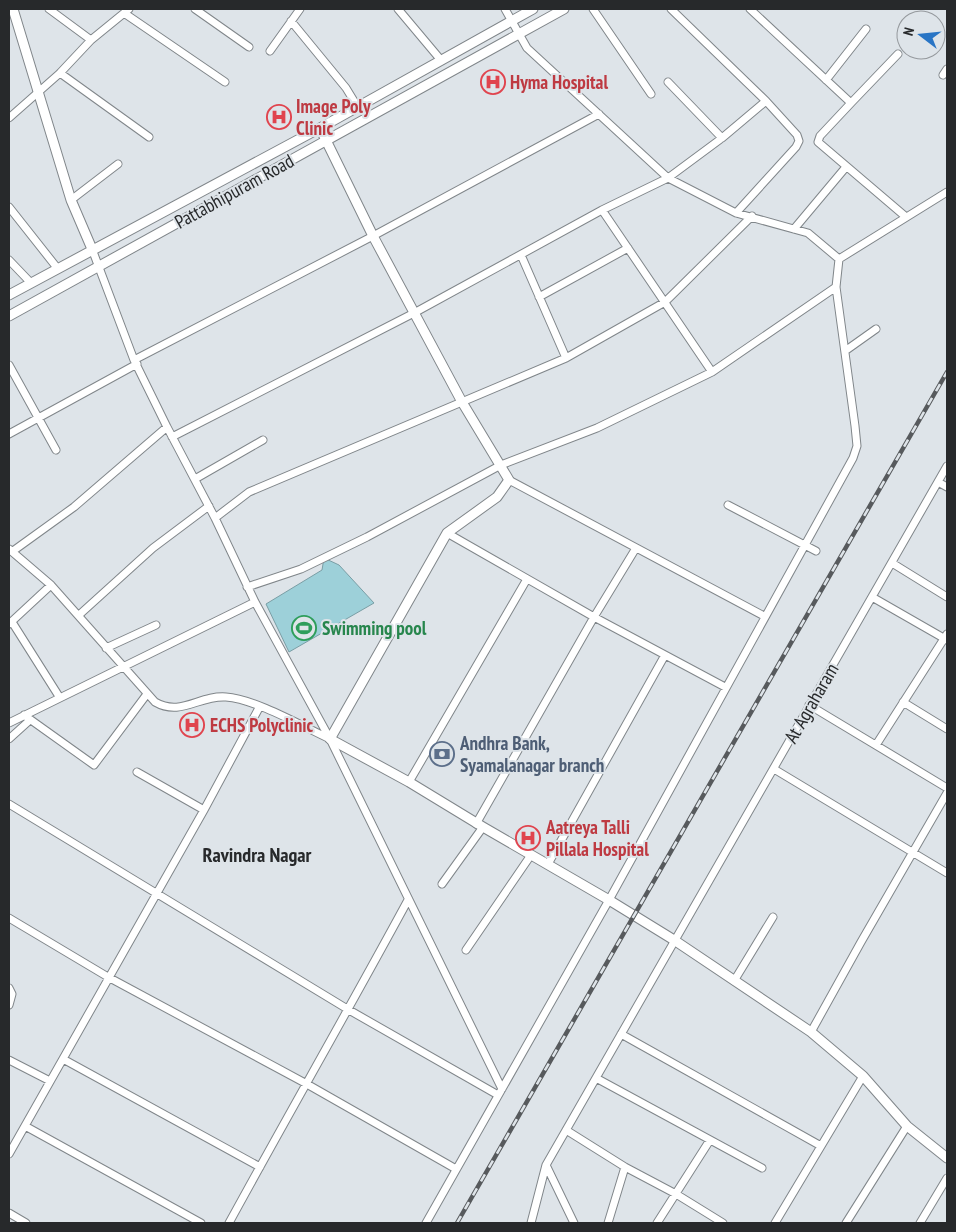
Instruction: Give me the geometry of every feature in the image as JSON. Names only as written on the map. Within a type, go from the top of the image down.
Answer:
[{"type":"street","points":[[13,9],[71,200],[92,249],[135,362],[215,518],[255,602],[330,739],[500,1092]]},
{"type":"street","points":[[49,9],[91,40]]},
{"type":"street","points":[[195,9],[249,47]]},
{"type":"street","points":[[398,9],[440,59]]},
{"type":"street","points":[[505,9],[527,48],[668,178],[736,213],[808,233],[839,258]]},
{"type":"street","name":"Pattabhipuram Road","points":[[9,295],[320,128],[532,9]]},
{"type":"street","name":"Pattabhipuram Road","points":[[9,316],[564,9]]},
{"type":"street","points":[[593,9],[651,94]]},
{"type":"street","points":[[671,9],[766,101],[797,135],[799,141],[796,147],[736,213]]},
{"type":"street","points":[[750,9],[851,103]]},
{"type":"street","points":[[270,51],[297,10]]},
{"type":"street","points":[[9,118],[60,73],[91,40],[127,11],[225,82]]},
{"type":"street","points":[[291,21],[346,88],[357,106]]},
{"type":"street","points":[[826,80],[866,29]]},
{"type":"street","points":[[896,56],[820,136],[818,142],[906,218]]},
{"type":"street","points":[[60,73],[149,138]]},
{"type":"street","points":[[668,82],[722,138]]},
{"type":"street","points":[[172,436],[414,313],[602,210],[668,178],[722,138],[766,101]]},
{"type":"street","points":[[9,434],[135,362],[599,114]]},
{"type":"street","points":[[320,128],[373,236],[414,313],[462,402],[509,480],[764,616]]},
{"type":"street","points":[[71,200],[118,164]]},
{"type":"street","points":[[794,229],[846,167]]},
{"type":"street","points":[[839,258],[947,192]]},
{"type":"street","points":[[9,207],[58,269]]},
{"type":"street","points":[[602,210],[712,372]]},
{"type":"street","points":[[215,518],[249,492],[566,358],[664,302],[752,216]]},
{"type":"street","points":[[539,297],[628,248]]},
{"type":"street","points":[[521,255],[566,358]]},
{"type":"street","points":[[426,1223],[609,900],[764,616],[853,458],[857,446],[836,287],[839,258]]},
{"type":"street","points":[[9,260],[31,283]]},
{"type":"street","points":[[248,587],[309,566],[367,538],[501,465],[597,428],[712,372],[836,287]]},
{"type":"street","points":[[845,351],[876,329]]},
{"type":"street","points":[[9,365],[56,450]]},
{"type":"street","points":[[167,427],[74,507],[11,550],[52,585],[155,702],[174,708],[215,697],[227,697],[260,706],[330,739],[409,782],[479,826],[548,864],[674,940],[811,1032],[863,1076],[907,1126],[947,1158]]},
{"type":"street","points":[[195,479],[263,440]]},
{"type":"street","name":"At Agraharam","points":[[531,1223],[546,1165],[947,466]]},
{"type":"street","points":[[330,739],[447,533],[497,497],[509,480]]},
{"type":"street","points":[[938,482],[947,487]]},
{"type":"street","points":[[728,505],[816,551]]},
{"type":"street","points":[[79,615],[152,548],[208,506]]},
{"type":"street","points":[[447,533],[594,617],[725,687]]},
{"type":"street","points":[[442,884],[479,826],[594,617],[636,548]]},
{"type":"street","points":[[892,563],[947,598]]},
{"type":"street","points":[[409,782],[527,579]]},
{"type":"street","points":[[52,585],[10,623],[60,698]]},
{"type":"street","points":[[872,597],[946,638],[876,745]]},
{"type":"street","points":[[9,722],[255,602]]},
{"type":"street","points":[[106,648],[156,625]]},
{"type":"street","points":[[548,864],[665,655]]},
{"type":"street","points":[[24,715],[94,765],[147,694]]},
{"type":"street","points":[[903,702],[947,729]]},
{"type":"street","points":[[809,705],[947,788]]},
{"type":"street","points":[[9,1154],[204,810],[260,706]]},
{"type":"street","points":[[9,739],[30,720]]},
{"type":"street","points":[[774,769],[947,873]]},
{"type":"street","points":[[137,772],[204,810]]},
{"type":"street","points":[[811,1032],[947,793]]},
{"type":"street","points":[[9,804],[349,1010],[500,1092]]},
{"type":"street","points":[[466,950],[532,855]]},
{"type":"street","points":[[229,1223],[305,1083],[349,1010],[408,900]]},
{"type":"street","points":[[734,981],[773,917]]},
{"type":"street","points":[[9,918],[108,977],[305,1083],[456,1169]]},
{"type":"street","points":[[9,988],[12,994],[9,1005]]},
{"type":"street","points":[[620,1034],[821,1146]]},
{"type":"street","points":[[62,1059],[260,1167]]},
{"type":"street","points":[[9,1060],[50,1081]]},
{"type":"street","points":[[775,1223],[863,1076]]},
{"type":"street","points":[[596,1078],[762,1168]]},
{"type":"street","points":[[24,1126],[200,1223]]},
{"type":"street","points":[[846,1223],[907,1126]]},
{"type":"street","points":[[566,1130],[625,1167],[676,1194],[711,1220],[723,1223]]},
{"type":"street","points":[[657,1223],[710,1140]]},
{"type":"street","points":[[546,1165],[574,1223]]},
{"type":"street","points":[[608,1223],[625,1167]]},
{"type":"street","points":[[920,1223],[947,1178]]},
{"type":"street","points":[[9,1213],[26,1223]]},
{"type":"water","name":"Swimming pool","points":[[324,558],[339,565],[374,603],[289,652],[266,604],[322,570]]},
{"type":"railway","points":[[457,1223],[947,372]]},
{"type":"place","name":"Hyma Hospital","points":[[493,82]]},
{"type":"place","name":"Image Poly Clinic","points":[[279,117]]},
{"type":"place","name":"Swimming pool","points":[[304,628]]},
{"type":"place","name":"ECHS Polyclinic","points":[[192,725]]},
{"type":"place","name":"Andhra Bank, Syamalanagar branch","points":[[442,754]]},
{"type":"place","name":"Aatreya Talli Pillala Hospital","points":[[528,838]]},
{"type":"district","name":"Ravindra Nagar","points":[[257,855]]}]
